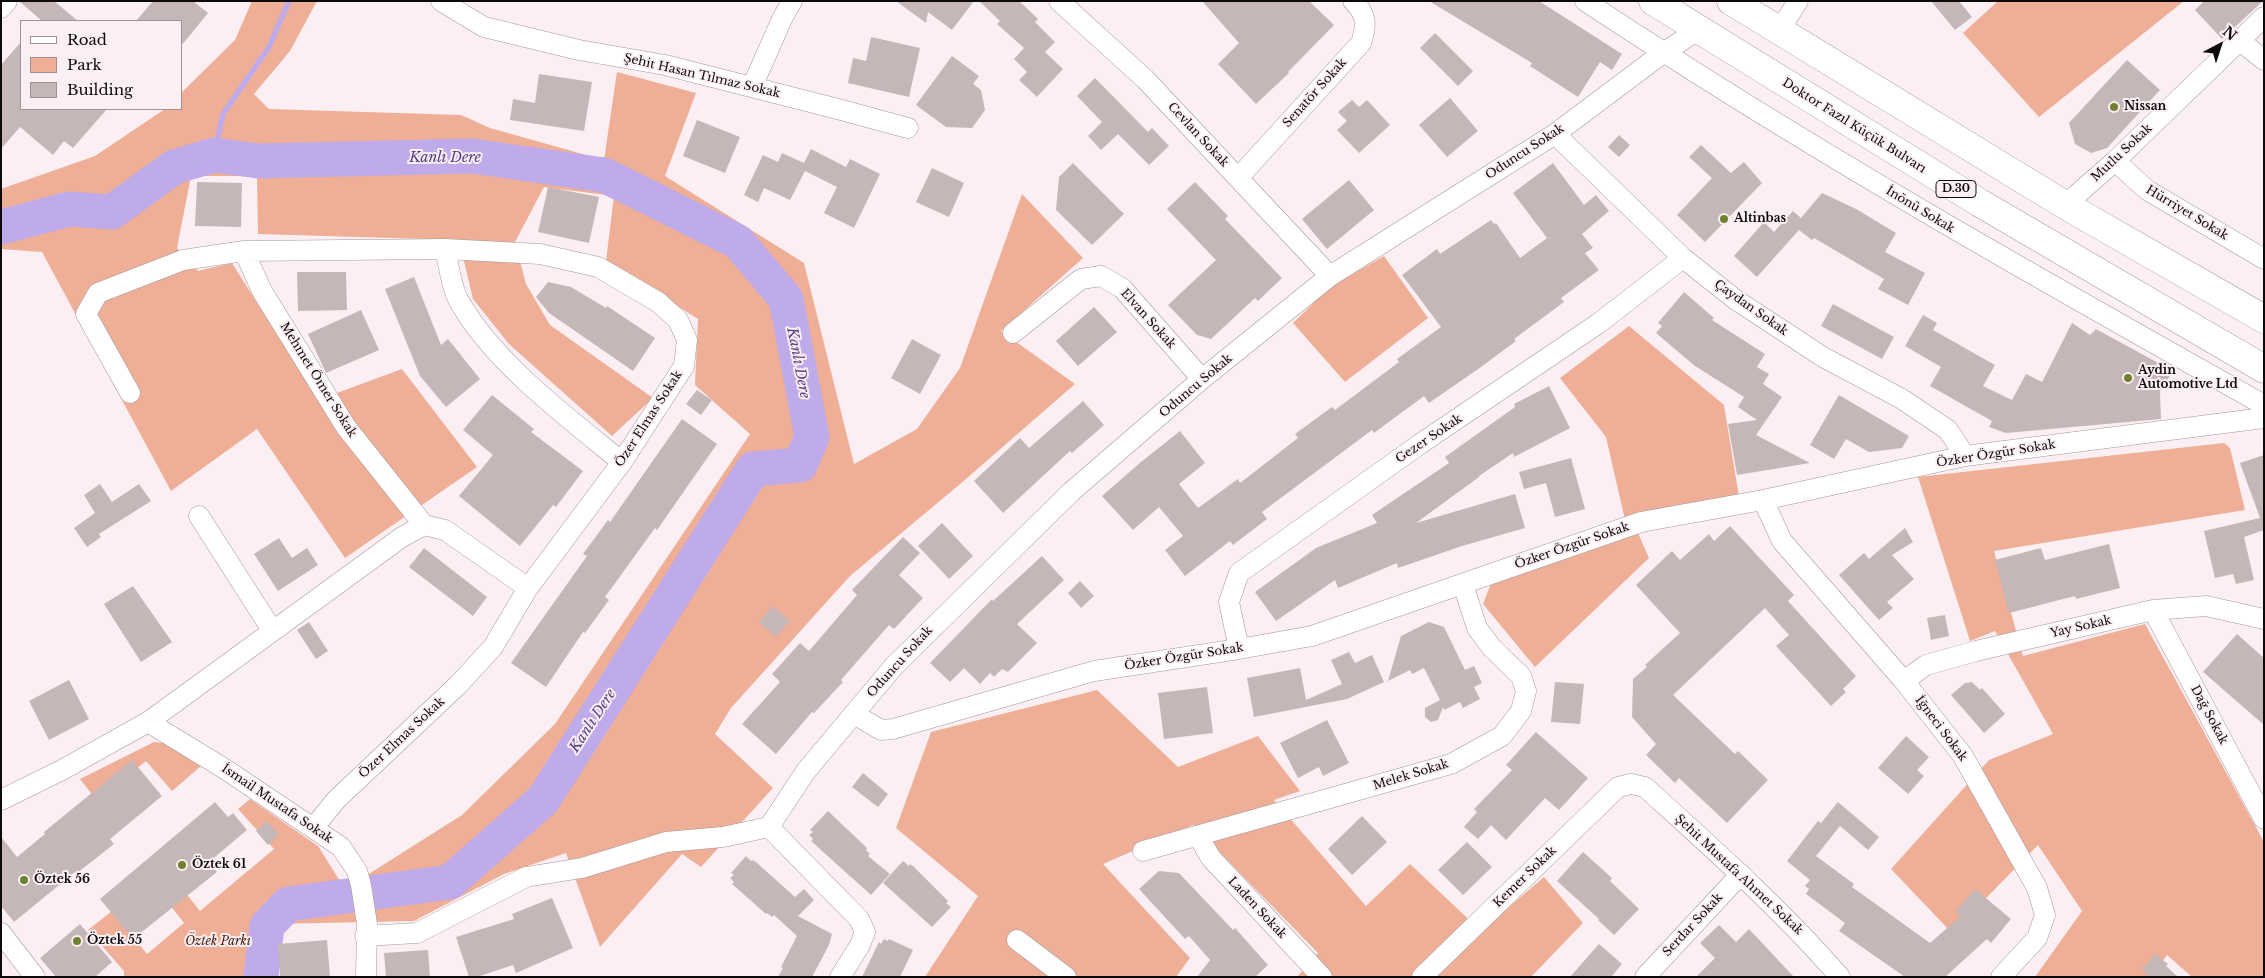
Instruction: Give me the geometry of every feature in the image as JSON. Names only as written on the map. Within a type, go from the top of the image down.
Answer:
[{"type":"highway","name":"Doktor Fazıl Küçük Bulvarı","points":[[1653,1],[1980,203],[2264,369]]},
{"type":"highway","points":[[1731,1],[2065,206],[2264,319]]},
{"type":"street","points":[[1,8],[7,1]]},
{"type":"street","name":"Şehit Hasan Tılmaz Sokak","points":[[441,1],[484,27],[579,50],[665,65],[908,128]]},
{"type":"street","points":[[752,87],[792,1]]},
{"type":"street","name":"Cevlan Sokak","points":[[1059,1],[1145,79],[1330,276]]},
{"type":"street","name":"Senatör Sokak","points":[[1238,178],[1360,43],[1366,27],[1365,16],[1353,1]]},
{"type":"street","name":"İnönü Sokak","points":[[1585,1],[1662,53],[1963,235],[2264,405]]},
{"type":"street","points":[[1779,31],[1798,1]]},
{"type":"street","name":"Mutlu Sokak","points":[[2065,206],[2115,161],[2264,17]]},
{"type":"street","name":"Oduncu Sokak","points":[[769,827],[806,771],[894,666],[1071,492],[1202,379],[1330,276],[1555,134],[1662,53],[1698,30]]},
{"type":"street","points":[[2239,40],[2264,60]]},
{"type":"street","name":"Çaydan Sokak","points":[[1555,134],[1683,258],[1736,300],[1823,357],[1902,399],[1948,430],[1964,456]]},
{"type":"street","name":"Hürriyet Sokak","points":[[2115,161],[2147,190],[2264,259]]},
{"type":"street","points":[[445,249],[458,300],[489,345],[564,415],[622,462]]},
{"type":"street","name":"Özer Elmas Sokak","points":[[130,394],[86,314],[98,293],[183,260],[244,251],[445,249],[540,254],[598,267],[658,302],[678,320],[687,340],[684,366],[622,462],[528,588],[493,647],[458,685],[336,800],[314,827]]},
{"type":"street","name":"Mehmet Ömer Sokak","points":[[244,251],[262,291],[346,427],[424,525]]},
{"type":"street","name":"Gezer Sokak","points":[[1239,649],[1229,602],[1239,573],[1420,444],[1599,323],[1683,258]]},
{"type":"street","name":"Elvan Sokak","points":[[1013,333],[1081,278],[1101,276],[1122,288],[1202,379]]},
{"type":"street","name":"Özker Özgür Sokak","points":[[854,714],[881,730],[893,729],[1094,670],[1239,649],[1312,636],[1641,522],[1763,500],[1964,456],[2264,418]]},
{"type":"street","name":"İğneci Sokak","points":[[1763,500],[1782,541],[1904,681],[1963,756],[2037,888],[2045,916],[2037,938],[2001,977]]},
{"type":"street","points":[[199,516],[272,630]]},
{"type":"street","points":[[1,800],[62,770],[148,722],[402,537],[424,525],[445,530],[528,588]]},
{"type":"street","name":"Melek Sokak","points":[[1143,851],[1451,764],[1502,736],[1521,711],[1526,691],[1521,676],[1492,648],[1477,628],[1463,584]]},
{"type":"street","name":"Yay Sokak","points":[[1904,681],[1926,665],[1976,651],[2153,610],[2206,606],[2264,619]]},
{"type":"street","name":"Dağ Sokak","points":[[2153,610],[2264,819]]},
{"type":"street","name":"İsmail Mustafa Sokak","points":[[148,722],[314,827],[341,847],[357,871],[361,886],[366,930],[366,977]]},
{"type":"street","name":"Şehit Mustafa Ahmet Sokak","points":[[1630,784],[1644,787],[1741,874],[1802,933],[1840,977]]},
{"type":"street","name":"Kemer Sokak","points":[[1422,977],[1618,787],[1630,784]]},
{"type":"street","points":[[366,930],[417,933],[526,877],[582,868],[666,842],[723,837],[769,827],[859,919],[865,932],[860,945],[840,977]]},
{"type":"street","name":"Laden Sokak","points":[[1198,836],[1211,858],[1322,977]]},
{"type":"street","name":"Serdar Sokak","points":[[1646,977],[1741,874]]},
{"type":"street","points":[[1,933],[35,977]]},
{"type":"street","points":[[1017,940],[1066,977]]},
{"type":"green space","name":"Öztek Parkı","points":[[252,1],[317,1],[290,51],[254,94],[269,109],[461,115],[490,128],[604,160],[617,72],[696,93],[665,176],[804,263],[854,464],[917,429],[960,368],[1022,194],[1083,258],[1001,331],[1075,384],[959,485],[850,576],[731,708],[715,734],[773,788],[701,867],[682,854],[600,947],[566,853],[504,874],[414,921],[274,924],[266,977],[124,977],[124,971],[88,930],[112,911],[147,954],[184,923],[151,881],[166,868],[200,911],[274,849],[238,809],[250,799],[318,846],[345,889],[462,815],[555,724],[750,434],[695,385],[698,319],[606,261],[614,196],[544,187],[515,242],[526,284],[550,325],[653,398],[612,436],[509,344],[473,299],[459,240],[258,234],[257,176],[191,176],[177,248],[198,271],[232,263],[318,400],[402,369],[477,467],[345,558],[257,429],[171,491],[42,252],[1,249],[1,189],[95,156],[164,110],[182,110],[182,92],[235,40]]},
{"type":"green space","points":[[1998,1],[2184,1],[2039,117],[1963,33]]},
{"type":"green space","points":[[1384,256],[1428,318],[1345,382],[1293,323],[1330,287]]},
{"type":"green space","points":[[1629,326],[1724,405],[1739,497],[1625,520],[1606,437],[1560,378]]},
{"type":"green space","points":[[2224,443],[2230,448],[2245,510],[1994,551],[2023,656],[2145,624],[2264,842],[2264,977],[2192,977],[2167,955],[2151,977],[2035,977],[2082,911],[2038,845],[1952,933],[1891,869],[1989,760],[2053,734],[1995,631],[1970,641],[1918,477]]},
{"type":"green space","points":[[1637,531],[1649,558],[1535,667],[1483,604],[1492,581]]},
{"type":"green space","points":[[1097,690],[1178,767],[1258,736],[1300,791],[1274,800],[1366,906],[1410,864],[1481,931],[1544,877],[1583,923],[1531,977],[1297,977],[1318,953],[1193,825],[1103,864],[1190,958],[1176,977],[925,977],[978,896],[896,828],[931,732]]},
{"type":"green space","points":[[154,742],[163,743],[201,766],[172,791],[146,761],[97,801],[80,779]]},
{"type":"building","points":[[19,1],[54,1],[77,20],[41,20]]},
{"type":"building","points":[[153,1],[193,1],[208,13],[182,45],[182,20],[137,20]]},
{"type":"building","points":[[896,1],[974,1],[952,30],[928,12],[926,23]]},
{"type":"building","points":[[979,1],[1019,1],[1038,19],[1035,22],[1055,42],[1045,52],[1063,69],[1037,97],[1019,80],[1027,72],[1014,59],[1024,48],[997,24],[1000,21]]},
{"type":"building","points":[[1202,1],[1309,1],[1334,25],[1289,73],[1256,104],[1218,64],[1239,43]]},
{"type":"building","points":[[1429,1],[1539,1],[1622,54],[1612,70],[1600,62],[1578,97],[1530,66],[1532,63]]},
{"type":"building","points":[[1931,1],[1959,1],[1972,17],[1955,30]]},
{"type":"building","points":[[2204,1],[2263,1],[2222,39],[2195,10]]},
{"type":"building","points":[[1435,33],[1473,71],[1458,86],[1420,48]]},
{"type":"building","points":[[871,37],[920,48],[909,97],[848,83],[853,58],[866,61]]},
{"type":"building","points":[[20,43],[20,110],[106,110],[73,148],[64,141],[53,155],[20,127],[1,149],[1,65]]},
{"type":"building","points":[[952,56],[979,76],[973,84],[981,90],[985,110],[972,128],[946,127],[916,105]]},
{"type":"building","name":"Nissan","points":[[2127,60],[2160,90],[2107,148],[2091,153],[2075,144],[2069,123]]},
{"type":"building","points":[[539,74],[592,82],[584,131],[510,120],[513,99],[535,103]]},
{"type":"building","points":[[1095,78],[1148,132],[1152,128],[1169,146],[1149,165],[1118,134],[1101,150],[1088,136],[1102,122],[1077,96]]},
{"type":"building","points":[[1450,98],[1478,131],[1447,157],[1419,125]]},
{"type":"building","points":[[1352,100],[1359,107],[1367,100],[1390,125],[1359,153],[1337,130],[1347,121],[1338,112]]},
{"type":"building","points":[[697,120],[740,137],[725,173],[683,156]]},
{"type":"building","points":[[1619,135],[1630,145],[1619,157],[1608,147]]},
{"type":"building","points":[[1701,145],[1731,173],[1744,162],[1762,183],[1705,242],[1677,215],[1712,178],[1689,157]]},
{"type":"building","points":[[811,149],[846,167],[850,159],[880,174],[854,228],[824,213],[837,187],[805,171],[790,200],[764,188],[758,202],[744,195],[763,155],[778,162],[782,153],[804,163]]},
{"type":"building","points":[[1073,163],[1124,214],[1092,245],[1056,210],[1059,177]]},
{"type":"building","points":[[1553,163],[1584,205],[1596,195],[1609,211],[1582,234],[1593,248],[1585,253],[1599,270],[1561,298],[1564,302],[1514,339],[1516,341],[1481,367],[1429,403],[1424,396],[1374,433],[1372,430],[1262,512],[1267,519],[1233,545],[1230,541],[1185,576],[1165,550],[1183,536],[1159,507],[1133,530],[1102,496],[1180,431],[1205,463],[1179,484],[1198,508],[1238,479],[1240,483],[1298,438],[1295,434],[1332,407],[1335,410],[1399,362],[1397,359],[1441,327],[1402,275],[1437,249],[1440,254],[1491,220],[1494,224],[1496,223],[1520,258],[1547,238],[1513,193]]},
{"type":"building","points":[[932,168],[964,183],[949,217],[916,202]]},
{"type":"building","points":[[1349,180],[1374,210],[1327,249],[1302,219]]},
{"type":"building","points":[[197,182],[242,183],[241,227],[195,226]]},
{"type":"building","points":[[1195,182],[1228,216],[1225,219],[1282,278],[1258,301],[1255,298],[1211,339],[1197,335],[1168,305],[1216,260],[1167,209]]},
{"type":"building","points":[[548,187],[599,197],[589,243],[538,232]]},
{"type":"building","points":[[1822,193],[1856,209],[1896,233],[1885,252],[1925,273],[1908,305],[1878,289],[1884,279],[1814,238],[1812,240],[1799,230],[1757,277],[1734,256],[1764,222],[1774,232],[1793,211],[1801,218]]},
{"type":"building","points":[[297,272],[346,272],[347,310],[298,311]]},
{"type":"building","points":[[414,277],[441,345],[448,339],[480,379],[446,407],[420,376],[385,289]]},
{"type":"building","points":[[548,282],[571,287],[606,308],[607,306],[655,338],[633,371],[549,313],[536,297]]},
{"type":"building","points":[[1684,292],[1714,318],[1712,320],[1765,354],[1757,367],[1769,374],[1763,384],[1782,397],[1756,435],[1810,463],[1737,475],[1728,424],[1757,420],[1738,407],[1744,397],[1695,366],[1656,333],[1662,326],[1658,323]]},
{"type":"building","points":[[1833,304],[1894,337],[1882,359],[1821,326]]},
{"type":"building","points":[[1094,307],[1117,332],[1078,366],[1056,341]]},
{"type":"building","points":[[361,310],[379,350],[326,373],[308,334]]},
{"type":"building","points":[[1923,315],[1937,323],[1933,330],[1995,365],[1983,386],[2012,400],[2026,374],[2042,382],[2072,323],[2090,335],[2096,329],[2173,371],[2160,391],[2161,419],[2006,433],[1989,427],[1992,421],[1930,386],[1941,367],[1905,346]]},
{"type":"building","points":[[912,339],[941,355],[920,394],[891,378]]},
{"type":"building","points":[[1549,386],[1570,428],[1514,457],[1513,453],[1416,523],[1515,494],[1525,528],[1462,546],[1398,568],[1397,563],[1338,588],[1335,580],[1276,621],[1255,592],[1316,548],[1377,523],[1372,515],[1449,463],[1445,457],[1515,407],[1514,404]]},
{"type":"building","points":[[697,390],[712,400],[701,415],[686,404]]},
{"type":"building","points":[[492,395],[534,429],[531,432],[583,471],[556,507],[553,505],[520,546],[459,496],[493,455],[463,430]]},
{"type":"building","points":[[1839,395],[1909,436],[1902,448],[1869,452],[1846,439],[1834,459],[1810,445]]},
{"type":"building","points":[[1083,401],[1104,425],[1072,453],[1070,451],[1003,513],[974,481],[1020,438],[1029,448]]},
{"type":"building","points":[[682,419],[717,444],[657,530],[655,528],[605,597],[609,600],[585,633],[583,632],[546,687],[511,663],[587,556],[583,554],[608,520],[610,522]]},
{"type":"building","points":[[2264,455],[2264,530],[2244,537],[2254,580],[2236,584],[2233,574],[2215,578],[2204,531],[2260,518],[2240,463]]},
{"type":"building","points":[[1571,458],[1585,509],[1555,517],[1546,483],[1524,489],[1519,472]]},
{"type":"building","points":[[100,484],[112,502],[139,484],[151,501],[99,534],[101,537],[87,547],[74,528],[95,513],[84,495]]},
{"type":"building","points":[[942,523],[973,556],[949,579],[918,546]]},
{"type":"building","points":[[1730,526],[1794,595],[1788,601],[1856,676],[1843,689],[1846,692],[1831,706],[1776,646],[1789,635],[1765,608],[1673,695],[1735,754],[1738,751],[1768,780],[1727,823],[1679,778],[1675,783],[1646,755],[1656,744],[1632,717],[1633,679],[1647,667],[1645,665],[1680,633],[1636,585],[1672,551],[1680,560],[1709,534],[1714,541]]},
{"type":"building","points":[[1905,528],[1913,542],[1892,555],[1914,579],[1887,602],[1893,608],[1879,620],[1839,575],[1864,553],[1869,559]]},
{"type":"building","points":[[903,537],[920,553],[899,575],[923,598],[894,629],[889,625],[841,680],[843,682],[814,713],[812,712],[776,754],[742,724],[780,682],[772,674],[800,643],[809,651],[857,595],[852,590]]},
{"type":"building","points":[[279,538],[292,558],[307,548],[318,565],[278,591],[254,554]]},
{"type":"building","points":[[2109,544],[2120,588],[2076,599],[2075,596],[2009,613],[1995,560],[2041,548],[2045,560]]},
{"type":"building","points":[[424,548],[487,597],[473,616],[409,567]]},
{"type":"building","points":[[1042,556],[1064,580],[1017,624],[1037,643],[1008,672],[1002,669],[994,677],[990,673],[980,684],[964,668],[950,682],[930,663],[992,599],[993,601]]},
{"type":"building","points":[[1080,581],[1094,596],[1081,608],[1068,593]]},
{"type":"building","points":[[133,586],[172,642],[141,662],[104,604]]},
{"type":"building","points":[[773,606],[790,621],[776,637],[759,622]]},
{"type":"building","points":[[1945,615],[1949,636],[1931,640],[1927,618]]},
{"type":"building","points":[[309,622],[328,651],[316,659],[297,630]]},
{"type":"building","points":[[1429,622],[1444,627],[1465,670],[1474,666],[1482,683],[1474,687],[1480,699],[1463,708],[1460,702],[1444,710],[1443,707],[1438,720],[1431,722],[1425,717],[1425,708],[1440,700],[1424,668],[1412,674],[1410,670],[1388,681],[1401,636]]},
{"type":"building","points":[[2237,634],[2264,658],[2264,725],[2203,672]]},
{"type":"building","points":[[1349,652],[1355,663],[1372,655],[1384,682],[1347,699],[1254,717],[1247,678],[1300,668],[1306,700],[1342,684],[1331,660]]},
{"type":"building","points":[[69,680],[89,719],[49,740],[29,701]]},
{"type":"building","points":[[1555,682],[1584,684],[1580,724],[1551,722]]},
{"type":"building","points":[[1972,682],[1980,690],[1982,688],[2005,714],[1984,733],[1951,695],[1965,683]]},
{"type":"building","points":[[1207,687],[1213,733],[1164,739],[1158,693]]},
{"type":"building","points":[[1327,720],[1349,763],[1323,776],[1319,767],[1298,778],[1280,743]]},
{"type":"building","points":[[1536,732],[1588,778],[1559,810],[1545,798],[1506,840],[1491,825],[1478,839],[1464,827],[1477,812],[1474,809],[1512,770],[1506,765]]},
{"type":"building","points":[[1906,736],[1929,757],[1917,770],[1924,776],[1908,794],[1878,768]]},
{"type":"building","points":[[132,760],[162,796],[110,839],[114,844],[77,873],[75,872],[14,922],[1,906],[1,837],[17,857],[45,834],[44,832]]},
{"type":"building","points":[[863,773],[888,794],[878,807],[852,787]]},
{"type":"building","points":[[215,802],[228,817],[233,813],[247,830],[209,862],[217,872],[133,939],[100,899]]},
{"type":"building","points":[[1838,802],[1879,837],[1868,850],[1840,826],[1816,856],[1854,884],[1852,887],[1930,943],[1961,916],[1955,912],[1975,889],[2011,919],[1991,943],[1987,939],[1945,977],[1905,977],[1839,931],[1845,923],[1806,894],[1809,889],[1805,886],[1810,880],[1787,861],[1818,821],[1821,823]]},
{"type":"building","points":[[828,811],[867,848],[866,850],[870,854],[868,856],[890,874],[871,895],[811,841],[813,839],[809,835],[813,832],[810,830]]},
{"type":"building","points":[[1362,816],[1387,842],[1352,875],[1328,849]]},
{"type":"building","points":[[267,821],[279,835],[268,845],[256,831]]},
{"type":"building","points":[[1467,842],[1492,867],[1463,895],[1438,870]]},
{"type":"building","points":[[1583,852],[1612,878],[1610,881],[1639,909],[1614,935],[1557,881]]},
{"type":"building","points":[[746,856],[751,861],[756,862],[795,897],[804,889],[814,900],[798,916],[832,934],[829,945],[812,977],[778,977],[797,936],[774,915],[772,917],[766,914],[732,884],[734,882],[730,878],[734,875],[731,873]]},
{"type":"building","points":[[903,861],[909,866],[910,864],[913,866],[948,901],[946,903],[951,907],[932,927],[883,883]]},
{"type":"building","points":[[1159,871],[1179,873],[1233,930],[1235,928],[1268,965],[1255,977],[1197,977],[1210,960],[1189,936],[1185,939],[1139,889]]},
{"type":"building","points":[[552,898],[573,948],[516,973],[513,965],[477,977],[469,977],[456,937],[514,919],[512,914]]},
{"type":"building","name":"Öztek 55","points":[[80,924],[112,962],[95,977],[56,977],[40,958]]},
{"type":"building","points":[[1719,925],[1736,942],[1749,929],[1794,977],[1696,977],[1715,958],[1700,943]]},
{"type":"building","points":[[884,939],[888,941],[889,939],[913,950],[900,977],[862,977],[879,942],[881,944]]},
{"type":"building","points":[[327,940],[330,977],[280,977],[278,944]]},
{"type":"building","points":[[1599,944],[1622,964],[1611,977],[1570,977]]},
{"type":"building","points":[[428,950],[430,977],[386,977],[384,953]]},
{"type":"building","points":[[2155,954],[2168,964],[2166,966],[2178,977],[2149,977],[2142,970]]},
{"type":"waterway","points":[[214,155],[223,114],[269,47],[289,1]]},
{"type":"waterway","name":"Kanlı Dere","points":[[1,227],[69,209],[112,212],[174,167],[214,155],[258,161],[472,156],[604,175],[738,242],[786,299],[812,437],[800,465],[753,469],[543,800],[450,882],[288,904],[267,926],[261,977]]},
{"type":"place","name":"Nissan","points":[[2114,107]]},
{"type":"place","name":"Altinbas","points":[[1724,219]]},
{"type":"place","name":"Aydin Automotive Ltd","points":[[2128,378]]},
{"type":"place","name":"Öztek 61","points":[[182,865]]},
{"type":"place","name":"Öztek 56","points":[[24,880]]},
{"type":"place","name":"Öztek 55","points":[[77,941]]}]
